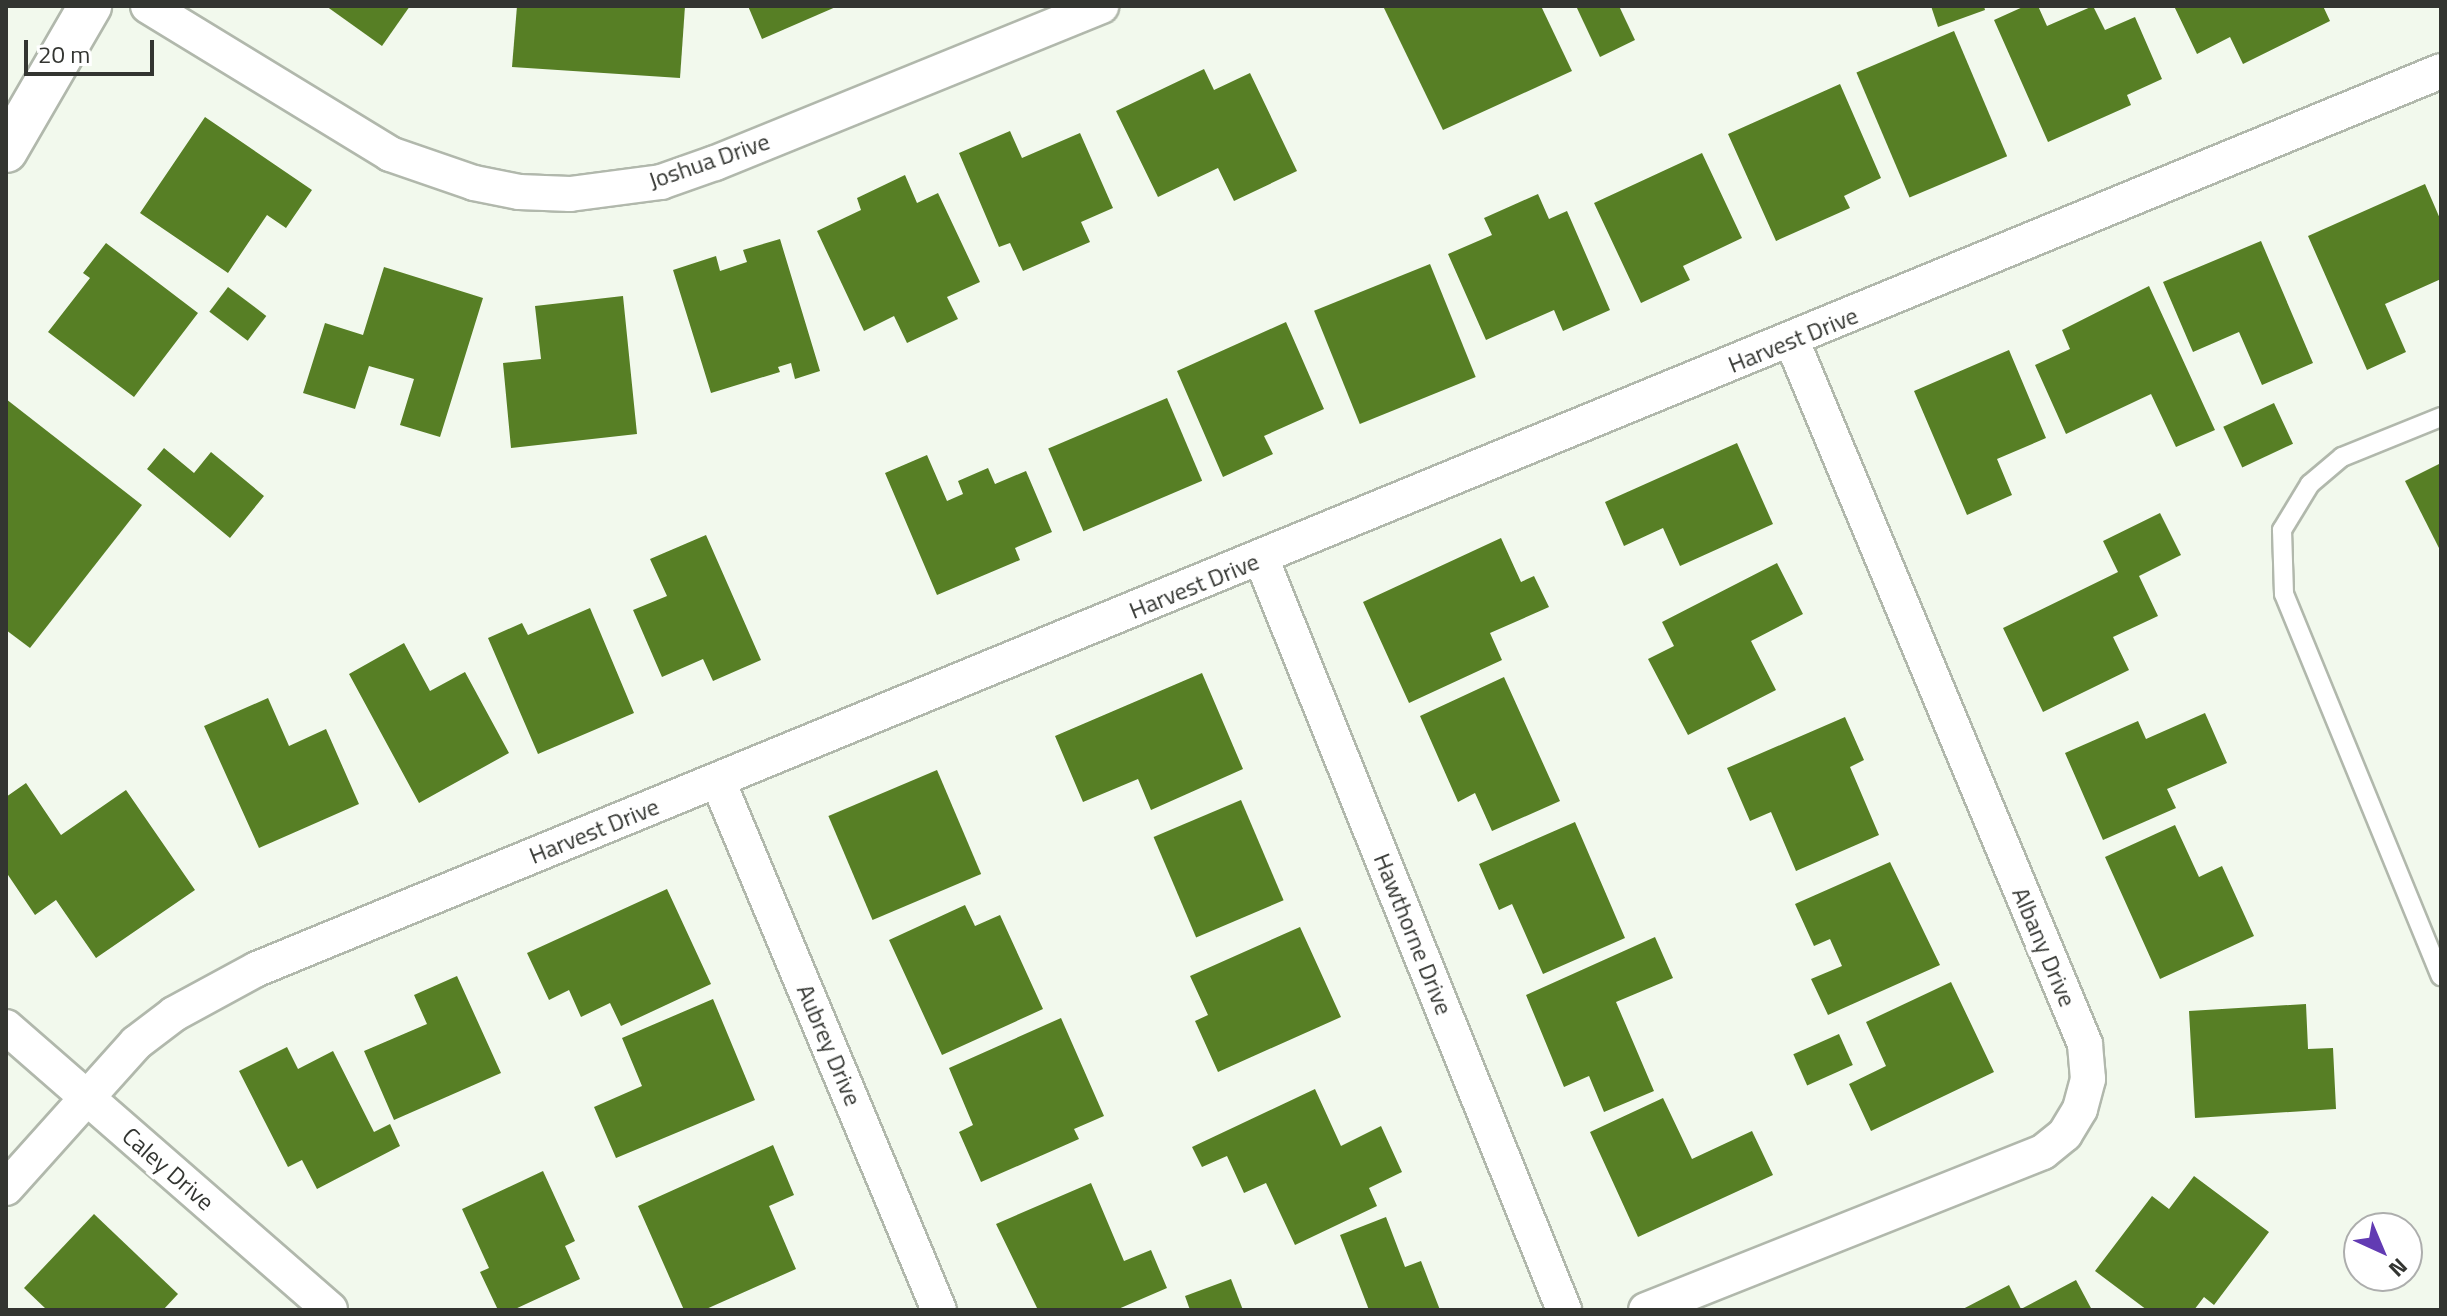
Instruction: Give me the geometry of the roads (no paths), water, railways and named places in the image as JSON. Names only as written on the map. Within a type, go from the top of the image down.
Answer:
[{"type":"street","points":[[6,151],[90,6]]},
{"type":"street","name":"Joshua Drive","points":[[148,6],[390,154],[474,183],[570,194],[661,182],[715,163],[1101,6]]},
{"type":"street","name":"Harvest Drive","points":[[6,1188],[136,1043],[214,989],[2441,71]]},
{"type":"street","name":"Albany Drive","points":[[1646,1310],[2025,1162],[2065,1134],[2080,1109],[2088,1079],[2085,1044],[1792,341]]},
{"type":"street","name":"Hawthorne Drive","points":[[1261,558],[1564,1310]]},
{"type":"street","name":"Aubrey Drive","points":[[718,781],[939,1310]]},
{"type":"street","name":"Caley Drive","points":[[6,1027],[330,1310]]},
{"type":"lane","points":[[2441,417],[2342,457],[2310,484],[2282,530],[2284,594],[2441,976]]}]
